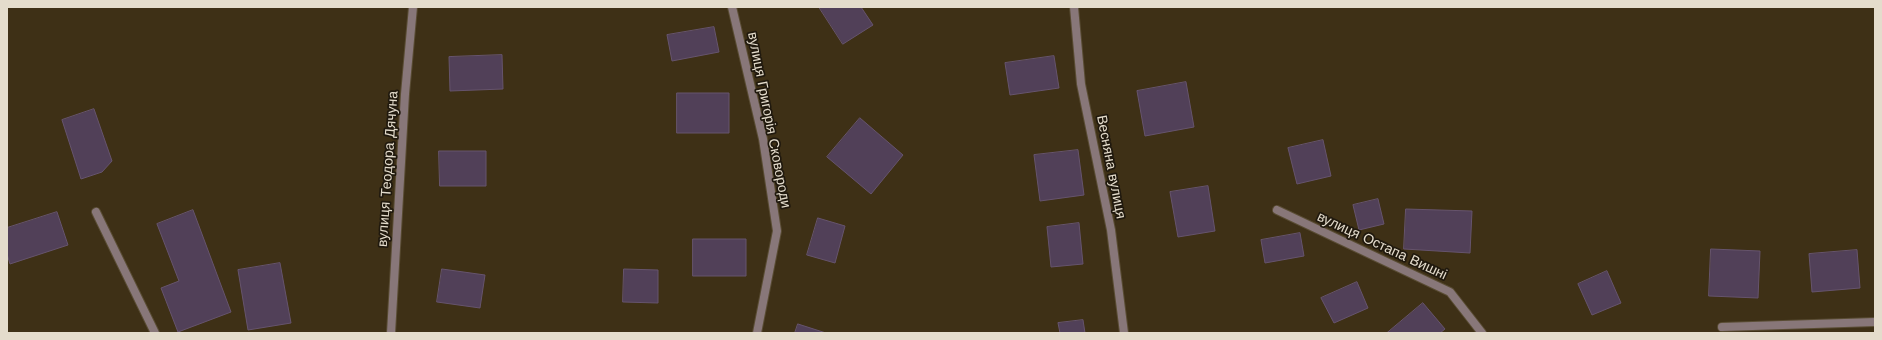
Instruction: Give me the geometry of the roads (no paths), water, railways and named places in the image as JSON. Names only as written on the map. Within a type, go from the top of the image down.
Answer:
[{"type":"street","name":"вулиця Теодора Дячуна","points":[[390,333],[405,94],[413,7]]},
{"type":"street","name":"вулиця Григорія Сковороди","points":[[732,7],[763,140],[777,231],[757,333]]},
{"type":"street","name":"Весняна вулиця","points":[[1074,7],[1081,84],[1110,230],[1124,333]]},
{"type":"street","name":"вулиця Остапа Вишні","points":[[1277,210],[1450,292],[1482,333]]},
{"type":"street","points":[[96,212],[155,333]]},
{"type":"street","points":[[1722,327],[1875,322]]}]
